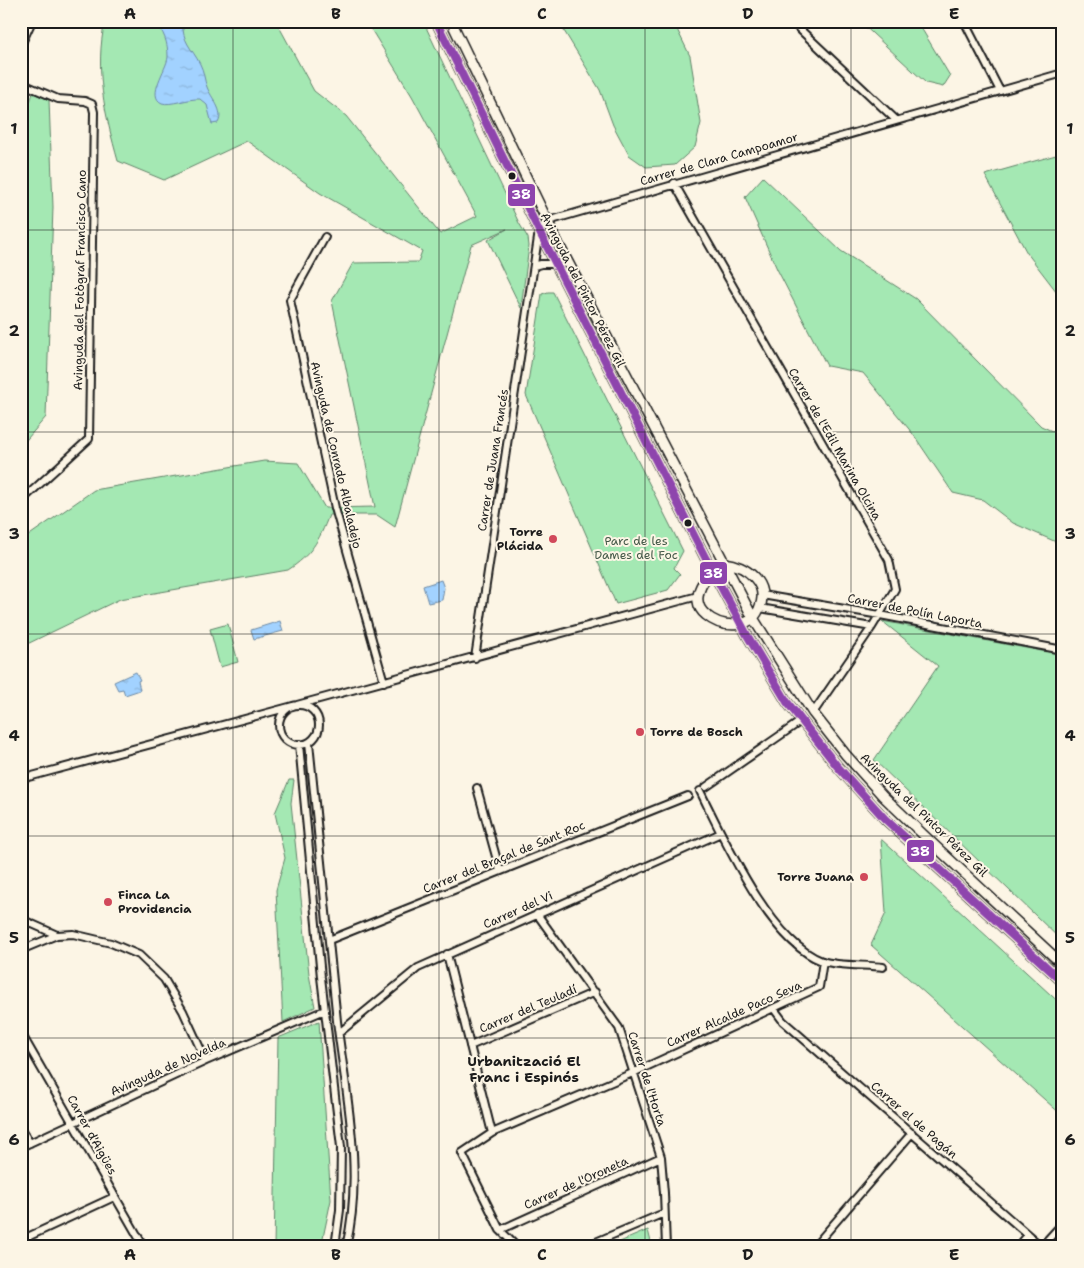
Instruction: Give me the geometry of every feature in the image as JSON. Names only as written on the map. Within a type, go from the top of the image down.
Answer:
[{"type":"main road","name":"Avinguda del Pintor Pérez Gil","points":[[436,21],[539,231],[712,568],[741,624],[787,702],[851,782],[898,832],[1063,982]]},
{"type":"main road","name":"Avinguda del Pintor Pérez Gil","points":[[451,21],[548,221],[724,563],[753,618],[812,713],[883,796],[1063,965]]},
{"type":"main road","points":[[724,563],[741,566],[754,575],[762,595],[760,608],[753,618],[741,624],[728,625],[704,614],[698,596],[702,582],[712,568],[724,563]]},
{"type":"street","points":[[21,45],[32,21]]},
{"type":"street","points":[[791,21],[896,120]]},
{"type":"street","points":[[964,21],[1000,91]]},
{"type":"street","name":"Carrer de Clara Campoamor","points":[[548,221],[674,183],[1063,73]]},
{"type":"street","name":"Avinguda del Fotògraf Francisco Cano","points":[[21,83],[58,99],[85,100],[92,104],[94,112],[89,440],[21,501]]},
{"type":"street","name":"Carrer de l'Edil Marina Olcina","points":[[674,183],[889,560],[895,589],[872,627],[812,713]]},
{"type":"street","points":[[539,231],[548,221]]},
{"type":"street","name":"Carrer de Juana Francés","points":[[475,658],[539,231]]},
{"type":"street","name":"Avinguda de Conrado Albaladejo","points":[[324,237],[290,300],[334,508],[384,682]]},
{"type":"street","points":[[534,266],[556,264]]},
{"type":"street","name":"Carrer de Polín Laporta","points":[[762,595],[880,615],[1063,650]]},
{"type":"street","points":[[21,779],[475,658],[698,596]]},
{"type":"street","name":"Carrer de Polín Laporta","points":[[760,608],[872,627]]},
{"type":"street","points":[[267,713],[274,717],[285,738],[299,744],[309,743],[316,736],[319,727],[316,714],[317,704],[321,699]]},
{"type":"street","points":[[280,726],[283,713],[295,705],[309,707],[316,714]]},
{"type":"street","points":[[801,721],[703,789],[721,833],[758,899],[797,947],[823,961],[883,967]]},
{"type":"street","points":[[309,743],[339,1033],[355,1164],[350,1230],[346,1247]]},
{"type":"street","points":[[299,744],[325,1010],[341,1147],[340,1210],[335,1247]]},
{"type":"street","points":[[477,788],[500,871]]},
{"type":"street","name":"Carrer del Braçal de Sant Roc","points":[[329,940],[688,796]]},
{"type":"street","name":"Carrer del Vi","points":[[339,1033],[418,968],[721,833]]},
{"type":"street","name":"Carrer de l'Horta","points":[[537,914],[595,992],[619,1028],[635,1072],[660,1157],[666,1247]]},
{"type":"street","points":[[21,919],[57,935]]},
{"type":"street","points":[[21,950],[57,935],[73,934],[111,943],[139,955],[164,979],[183,1011],[206,1061]]},
{"type":"street","points":[[447,954],[492,1132]]},
{"type":"street","name":"Carrer Alcalde Paco Seva","points":[[500,1230],[462,1153],[492,1132],[635,1072],[819,987],[823,961]]},
{"type":"street","name":"Carrer del Teuladí","points":[[470,1046],[595,992]]},
{"type":"street","name":"Carrer el de Pagán","points":[[774,1009],[782,1021],[1042,1247]]},
{"type":"street","name":"Avinguda de Novelda","points":[[21,1147],[206,1061],[325,1010]]},
{"type":"street","name":"Carrer d'Aigües","points":[[21,1033],[144,1247]]},
{"type":"street","points":[[21,1129],[30,1143]]},
{"type":"street","points":[[814,1247],[912,1133]]},
{"type":"street","name":"Carrer de l'Oroneta","points":[[500,1230],[660,1157]]},
{"type":"street","points":[[21,1240],[114,1197]]},
{"type":"street","points":[[584,1247],[664,1213]]},
{"type":"street","points":[[1042,1247],[1063,1223]]},
{"type":"street","points":[[500,1230],[517,1247]]},
{"type":"street","points":[[1018,1247],[1028,1235]]},
{"type":"green space","points":[[105,21],[276,21],[314,91],[346,116],[440,234],[477,216],[412,96],[366,21],[423,21],[519,223],[528,238],[529,246],[521,308],[488,240],[507,229],[471,245],[395,527],[377,515],[329,515],[313,547],[303,559],[288,570],[120,599],[21,647],[21,541],[94,490],[264,461],[298,463],[325,508],[375,507],[332,301],[353,263],[418,262],[422,251],[320,193],[247,141],[164,180],[118,161],[102,92],[101,57]]},
{"type":"green space","points":[[558,21],[673,21],[690,56],[701,123],[695,147],[675,165],[646,167],[629,155],[613,125],[600,90]]},
{"type":"green space","points":[[859,21],[917,21],[950,76],[943,87],[926,83]]},
{"type":"green space","points":[[33,93],[49,100],[53,207],[46,417],[21,446],[21,127]]},
{"type":"green space","points":[[1063,153],[1063,300],[1027,253],[985,175]]},
{"type":"green space","points":[[763,177],[841,251],[916,299],[1041,426],[1063,436],[1063,545],[1013,523],[983,500],[953,493],[913,434],[863,373],[827,366],[777,269],[745,197]]},
{"type":"green space","name":"Parc de les Dames del Foc","points":[[553,292],[683,551],[674,568],[680,574],[668,590],[616,604],[526,395],[542,294]]},
{"type":"green space","points":[[882,621],[1063,655],[1063,942],[874,760],[938,666]]},
{"type":"green space","points":[[228,624],[238,662],[220,667],[210,629]]},
{"type":"green space","points":[[289,780],[294,780],[291,803],[309,974],[315,1007],[283,1022],[276,890],[285,858],[275,813]]},
{"type":"green space","points":[[881,839],[1063,1006],[1063,1116],[871,945],[886,913]]},
{"type":"green space","points":[[319,1021],[331,1200],[321,1247],[274,1247],[278,1038]]},
{"type":"green space","points":[[648,1230],[651,1242],[657,1242],[657,1247],[608,1247]]},
{"type":"water","points":[[155,21],[183,21],[185,39],[201,67],[207,87],[219,109],[220,118],[218,123],[212,124],[207,105],[200,99],[165,104],[158,100],[156,95],[157,89],[168,57],[165,38]]},
{"type":"water","points":[[441,580],[444,588],[442,600],[428,603],[423,586]]},
{"type":"water","points":[[280,621],[283,631],[254,639],[251,630]]},
{"type":"water","points":[[136,672],[140,680],[138,681],[140,690],[125,695],[123,689],[118,690],[114,682]]},
{"type":"transit line","name":"38","points":[[436,21],[539,231],[706,559],[747,635],[787,702],[837,766],[885,819],[1063,982]]},
{"type":"place","name":"Torre Plácida","points":[[553,539]]},
{"type":"place","name":"Torre de Bosch","points":[[640,732]]},
{"type":"place","name":"Torre Juana","points":[[864,877]]},
{"type":"place","name":"Finca La Providencia","points":[[108,902]]},
{"type":"district","name":"Urbanització El Franc i Espinós","points":[[524,1070]]}]
